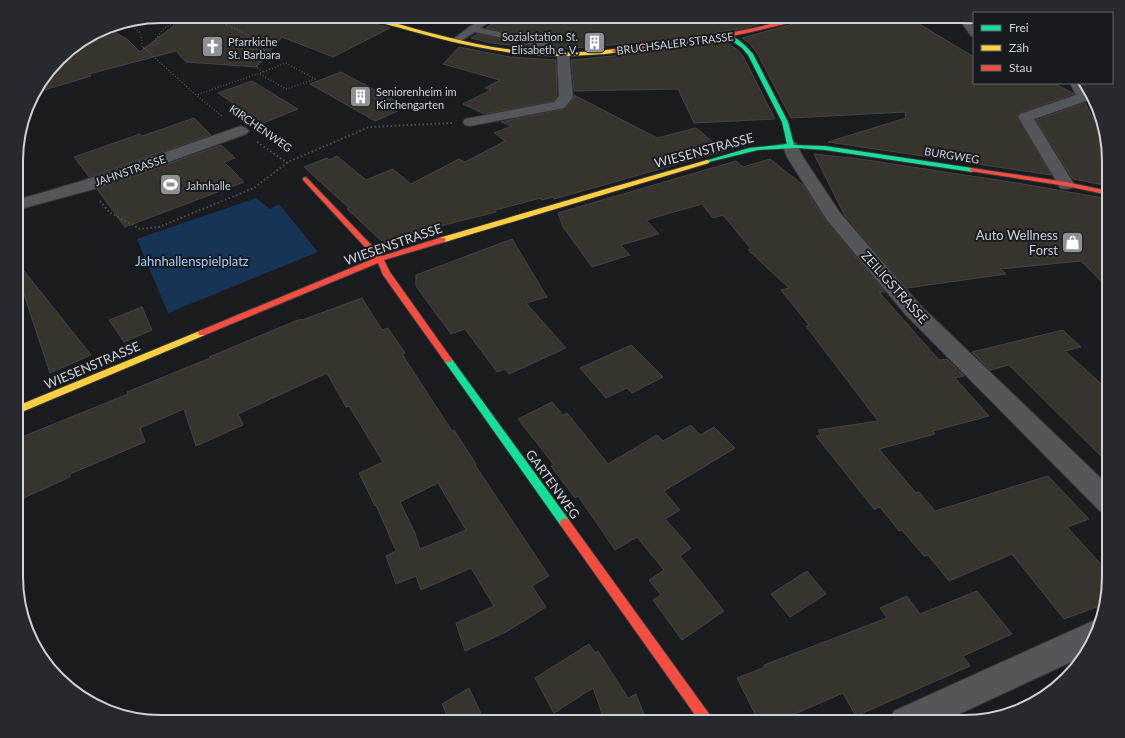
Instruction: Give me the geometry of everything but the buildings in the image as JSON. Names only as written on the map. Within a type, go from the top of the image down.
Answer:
[{"type":"street","name":"BRUCHSALER STRASSE","points":[[392,23],[456,40],[503,50],[533,54],[588,53],[730,36],[786,23]]},
{"type":"street","name":"ZEILIGSTRASSE","points":[[730,36],[750,54],[785,122],[795,157],[833,216],[913,310],[1102,496]]},
{"type":"street","points":[[470,122],[559,105],[566,97],[562,54]]},
{"type":"street","points":[[1066,184],[1025,117],[1084,97],[1078,84]]},
{"type":"street","name":"JAHNSTRASSE","points":[[23,203],[88,185],[241,131]]},
{"type":"street","name":"WIESENSTRASSE","points":[[23,408],[380,259],[608,190],[750,150],[772,146],[791,146]]},
{"type":"street","name":"BURGWEG","points":[[791,146],[825,148],[1066,184],[1102,192]]},
{"type":"street","points":[[305,179],[380,259]]},
{"type":"street","name":"GARTENWEG","points":[[380,259],[386,273],[703,715]]},
{"type":"street","points":[[920,715],[1087,639]]},
{"type":"lane","points":[[456,40],[483,23]]},
{"type":"lane","points":[[966,23],[973,33]]},
{"type":"lane","points":[[472,29],[544,44],[562,54]]},
{"type":"path","points":[[143,48],[158,43],[155,40],[164,28],[178,23]]},
{"type":"path","points":[[222,23],[257,39],[255,42],[265,50],[259,53],[264,59],[256,67],[263,72]]},
{"type":"path","name":"KIRCHENWEG","points":[[132,27],[141,33],[143,48],[196,95],[241,131],[288,162],[305,179]]},
{"type":"path","points":[[196,95],[286,64],[315,79],[286,89],[259,74]]},
{"type":"path","points":[[88,185],[109,212],[140,229],[159,227],[254,188],[288,162],[369,128],[470,122]]},
{"type":"green space","name":"Jahnhallenspielplatz","points":[[256,198],[270,209],[279,204],[318,252],[168,313],[137,239]]},
{"type":"traffic: fast","points":[[730,37],[744,47],[750,54],[785,122],[791,146]]},
{"type":"traffic: fast","points":[[707,162],[749,150],[768,147],[797,146],[825,148],[972,170]]},
{"type":"traffic: fast","points":[[448,360],[565,523]]},
{"type":"traffic: slow","points":[[389,23],[469,44],[511,52],[553,55],[615,51]]},
{"type":"traffic: slow","points":[[442,240],[707,162]]},
{"type":"traffic: slow","points":[[23,408],[202,333]]},
{"type":"traffic: jam","points":[[615,51],[712,38],[784,23]]},
{"type":"traffic: jam","points":[[972,170],[1066,184],[1102,192]]},
{"type":"traffic: jam","points":[[305,179],[380,259],[386,273],[448,360]]},
{"type":"traffic: jam","points":[[202,333],[380,259],[442,240]]},
{"type":"traffic: jam","points":[[565,523],[703,715]]},
{"type":"place","name":"Sozialstation St. Elisabeth e. V.","points":[[594,42]]},
{"type":"place","name":"Pfarrkiche St. Barbara","points":[[213,47]]},
{"type":"place","name":"Seniorenheim im Kirchengarten","points":[[360,97]]},
{"type":"place","name":"Jahnhalle","points":[[171,185]]},
{"type":"place","name":"Auto Wellness Forst","points":[[1073,242]]}]
